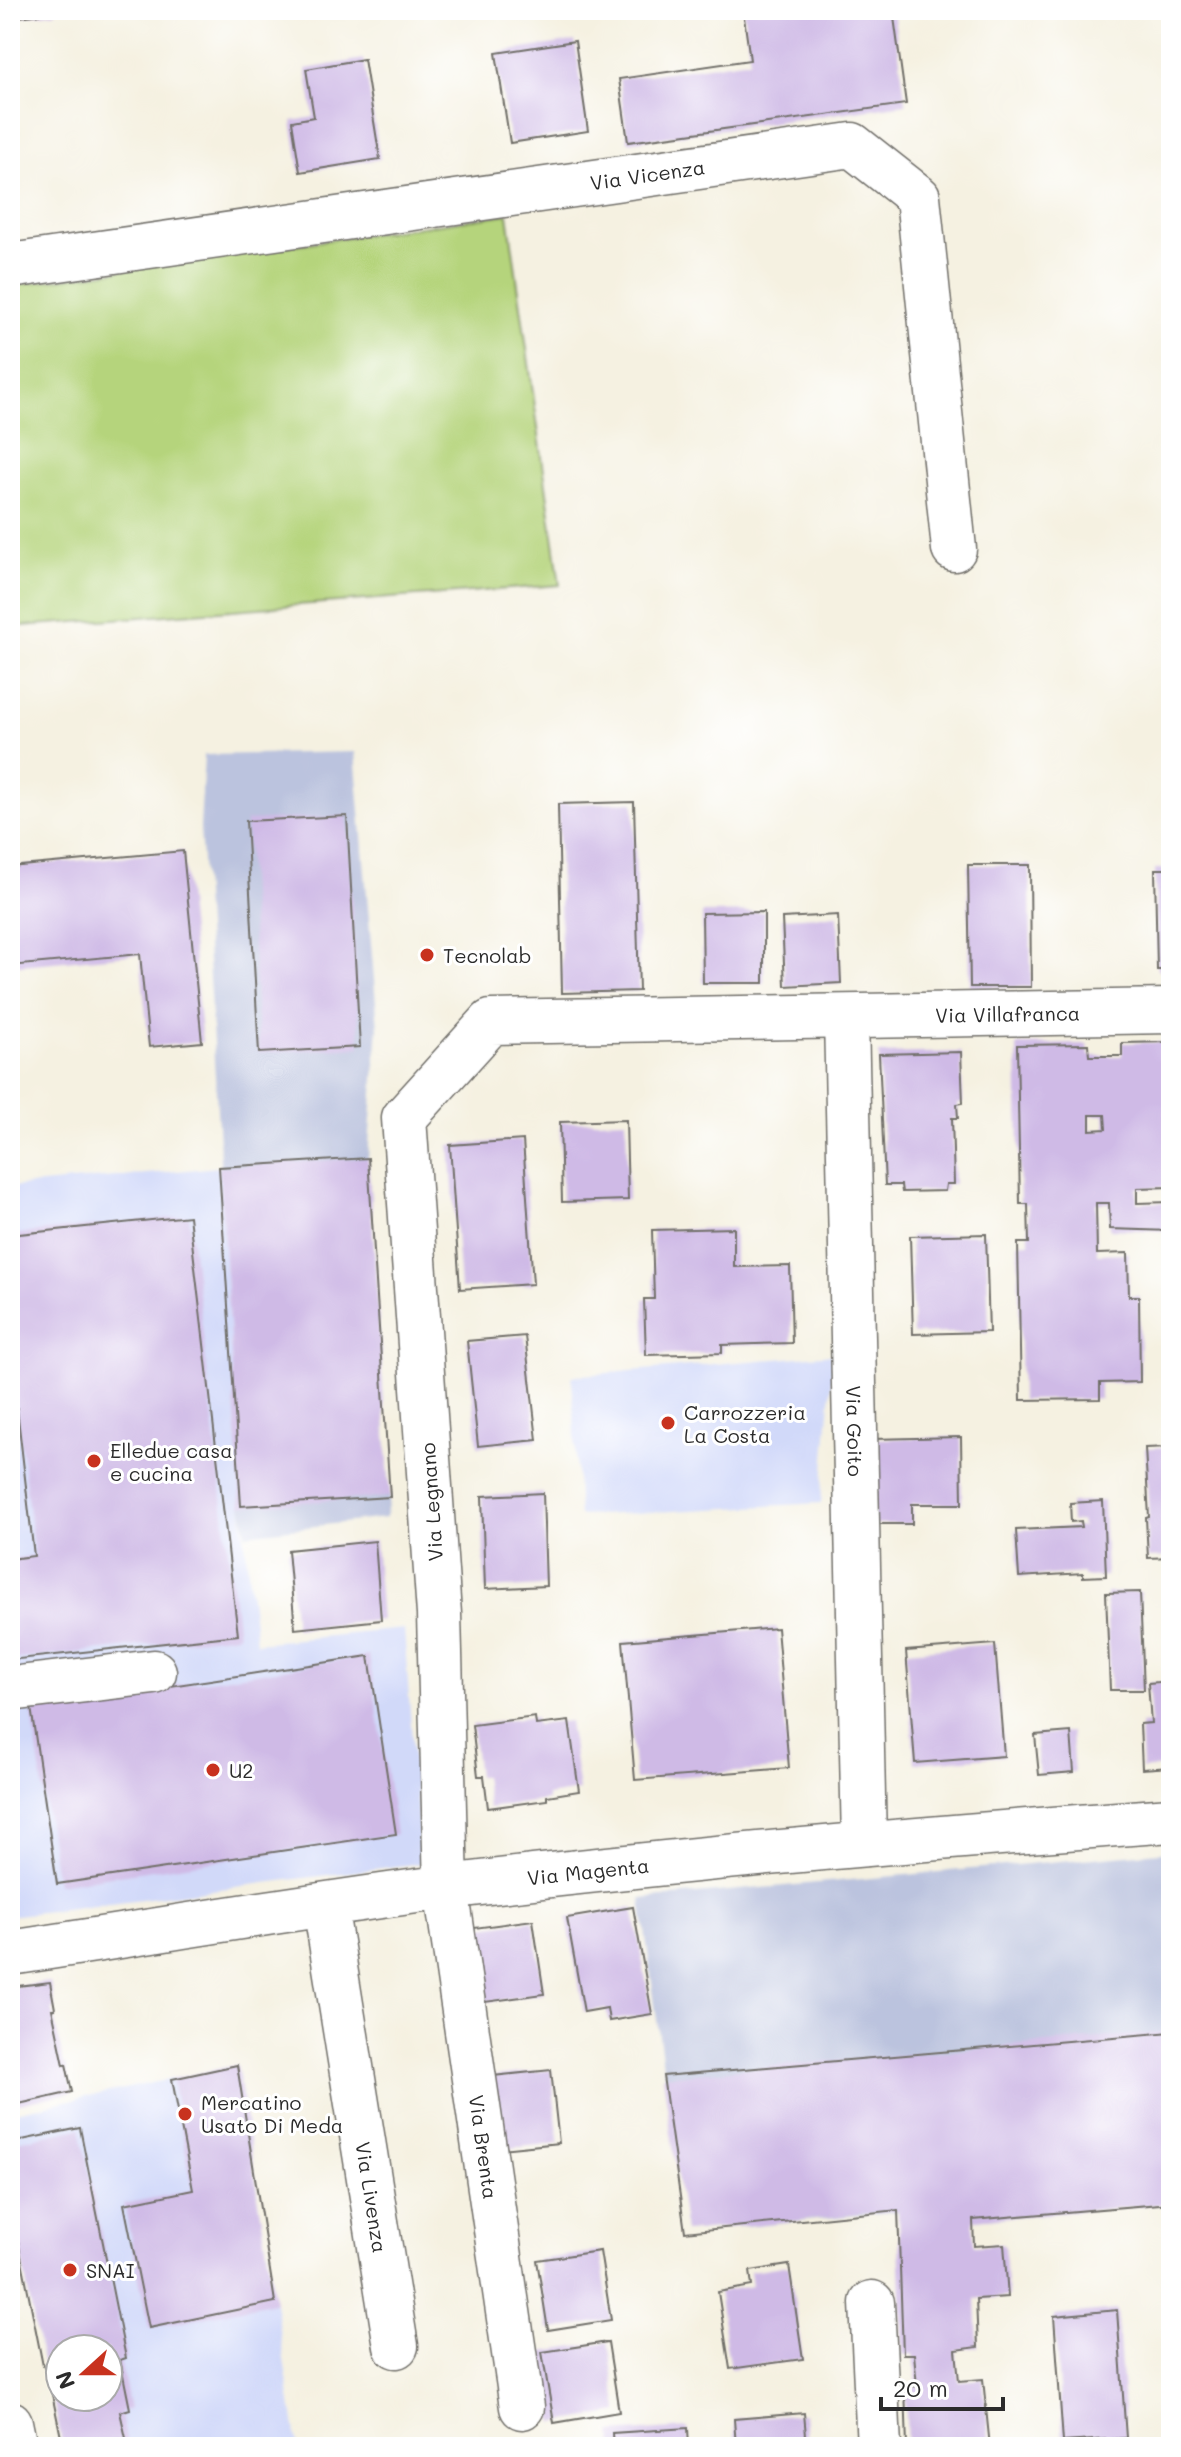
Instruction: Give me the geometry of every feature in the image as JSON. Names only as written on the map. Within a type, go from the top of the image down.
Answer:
[{"type":"street","name":"Via Vicenza","points":[[10,266],[852,145],[918,197],[954,549]]},
{"type":"street","name":"Via Villafranca","points":[[404,1118],[491,1022],[1171,1011]]},
{"type":"street","name":"Via Goito","points":[[846,1017],[864,1843]]},
{"type":"street","name":"Via Legnano","points":[[404,1118],[439,1614],[446,1888]]},
{"type":"street","points":[[10,1689],[154,1672]]},
{"type":"street","name":"Via Magenta","points":[[10,1953],[446,1888],[688,1860],[864,1843],[1171,1820]]},
{"type":"street","name":"Via Brenta","points":[[446,1888],[522,2407]]},
{"type":"street","name":"Via Livenza","points":[[325,1905],[396,2346]]},
{"type":"street","points":[[872,2303],[879,2447]]},
{"type":"street","points":[[10,2423],[15,2447]]},
{"type":"shaded area","points":[[355,752],[378,1027],[368,1158],[390,1497],[385,1518],[246,1534],[241,1506],[200,828],[204,755]]},
{"type":"shaded area","points":[[219,1167],[241,1506],[256,1643],[404,1629],[421,1863],[10,1916],[10,1187]]},
{"type":"shaded area","points":[[834,1354],[821,1503],[579,1516],[572,1376]]},
{"type":"shaded area","points":[[1171,1851],[1171,2203],[973,2220],[971,2204],[685,2232],[641,1899]]},
{"type":"shaded area","points":[[237,2065],[298,2447],[63,2447],[56,2413],[124,2413],[124,2333],[44,2333],[43,2366],[10,2201],[10,2113]]},
{"type":"green space","points":[[508,214],[560,585],[10,627],[10,286]]},
{"type":"building","points":[[10,10],[56,10],[56,12],[10,18]]},
{"type":"building","points":[[743,10],[893,10],[906,104],[628,142],[619,79],[750,60]]},
{"type":"building","points":[[575,41],[588,131],[510,143],[496,53]]},
{"type":"building","points":[[364,59],[380,159],[300,172],[292,121],[314,117],[306,69]]},
{"type":"building","points":[[634,802],[639,991],[562,993],[558,804]]},
{"type":"building","points":[[347,816],[360,1047],[259,1053],[246,821]]},
{"type":"building","points":[[183,851],[202,1042],[149,1047],[140,954],[10,966],[10,867]]},
{"type":"building","points":[[968,865],[1030,865],[1031,987],[970,987]]},
{"type":"building","points":[[1155,869],[1171,869],[1171,970],[1157,970]]},
{"type":"building","points":[[764,912],[764,983],[703,983],[702,913]]},
{"type":"building","points":[[838,915],[841,983],[785,986],[782,918]]},
{"type":"building","points":[[1171,1042],[1171,1187],[1137,1188],[1137,1203],[1171,1202],[1171,1231],[1110,1229],[1109,1203],[1096,1203],[1097,1254],[1128,1253],[1129,1296],[1139,1296],[1140,1382],[1100,1383],[1100,1399],[1021,1400],[1018,1243],[1029,1243],[1028,1204],[1020,1204],[1017,1045],[1088,1044],[1089,1056],[1122,1056],[1122,1043]],"holes":[[[1090,1115],[1105,1115],[1106,1129],[1090,1130]]]},
{"type":"building","points":[[961,1052],[963,1103],[957,1104],[958,1118],[952,1118],[954,1184],[946,1184],[945,1191],[902,1192],[901,1185],[885,1185],[879,1054]]},
{"type":"building","points":[[626,1120],[628,1200],[562,1202],[560,1122]]},
{"type":"building","points":[[523,1140],[533,1284],[460,1289],[450,1145]]},
{"type":"building","points":[[368,1158],[390,1497],[241,1506],[219,1167]]},
{"type":"building","points":[[189,1216],[238,1635],[10,1660],[10,1559],[34,1556],[10,1348],[10,1235]]},
{"type":"building","points":[[734,1228],[734,1267],[790,1266],[792,1343],[722,1345],[722,1353],[646,1355],[644,1299],[654,1299],[652,1230]]},
{"type":"building","points":[[986,1234],[989,1332],[913,1334],[910,1236]]},
{"type":"building","points":[[525,1336],[537,1440],[478,1446],[467,1341]]},
{"type":"building","points":[[961,1437],[962,1504],[912,1504],[912,1524],[872,1524],[871,1439]]},
{"type":"building","points":[[1171,1447],[1171,1557],[1148,1558],[1145,1448]]},
{"type":"building","points":[[543,1493],[546,1586],[485,1589],[482,1496]]},
{"type":"building","points":[[1103,1501],[1106,1576],[1083,1577],[1083,1573],[1019,1577],[1016,1530],[1082,1527],[1081,1521],[1071,1522],[1070,1503]]},
{"type":"building","points":[[375,1541],[381,1620],[295,1629],[288,1550]]},
{"type":"building","points":[[1140,1592],[1144,1690],[1110,1690],[1106,1593]]},
{"type":"building","points":[[777,1628],[789,1768],[635,1780],[623,1641]]},
{"type":"building","points":[[995,1644],[1004,1756],[915,1763],[906,1651]]},
{"type":"building","name":"U2","points":[[369,1656],[396,1834],[57,1884],[31,1707]]},
{"type":"building","points":[[1171,1681],[1171,1767],[1142,1769],[1140,1724],[1151,1723],[1148,1683]]},
{"type":"building","points":[[535,1717],[536,1725],[569,1721],[579,1791],[547,1796],[547,1800],[488,1808],[484,1776],[478,1776],[472,1725]]},
{"type":"building","points":[[1071,1732],[1074,1772],[1039,1775],[1035,1735]]},
{"type":"building","points":[[633,1907],[652,2014],[609,2021],[607,2008],[584,2012],[567,1918]]},
{"type":"building","points":[[533,1920],[544,1994],[485,2002],[474,1928]]},
{"type":"building","points":[[50,1982],[55,2009],[52,2009],[72,2092],[10,2106],[10,1987]]},
{"type":"building","points":[[1171,2032],[1171,2203],[973,2220],[974,2246],[1004,2244],[1008,2297],[976,2299],[978,2347],[956,2350],[959,2381],[983,2379],[990,2447],[907,2447],[905,2387],[917,2386],[914,2354],[903,2354],[898,2210],[685,2232],[663,2076]]},
{"type":"building","points":[[237,2065],[275,2302],[149,2328],[124,2204],[193,2190],[172,2079]]},
{"type":"building","points":[[551,2070],[559,2143],[501,2149],[493,2076]]},
{"type":"building","points":[[80,2128],[121,2333],[44,2333],[43,2366],[10,2201],[12,2142]]},
{"type":"building","points":[[600,2251],[611,2320],[548,2330],[537,2260]]},
{"type":"building","points":[[789,2265],[803,2359],[730,2369],[718,2292],[752,2286],[750,2271]]},
{"type":"building","points":[[1117,2310],[1126,2438],[1063,2442],[1054,2316]]},
{"type":"building","points":[[608,2342],[619,2412],[554,2423],[542,2352]]},
{"type":"building","points":[[124,2380],[130,2409],[124,2411]]},
{"type":"building","points":[[56,2413],[120,2413],[128,2447],[63,2447]]},
{"type":"building","points":[[804,2413],[807,2447],[736,2447],[734,2419]]},
{"type":"building","points":[[688,2428],[689,2447],[613,2447],[612,2433]]},
{"type":"place","name":"Tecnolab","points":[[427,955]]},
{"type":"place","name":"Carrozzeria La Costa","points":[[668,1423]]},
{"type":"place","name":"Elledue casa e cucina","points":[[94,1461]]},
{"type":"place","name":"U2","points":[[213,1770]]},
{"type":"place","name":"Mercatino Usato Di Meda","points":[[185,2114]]},
{"type":"place","name":"SNAI","points":[[70,2270]]}]
